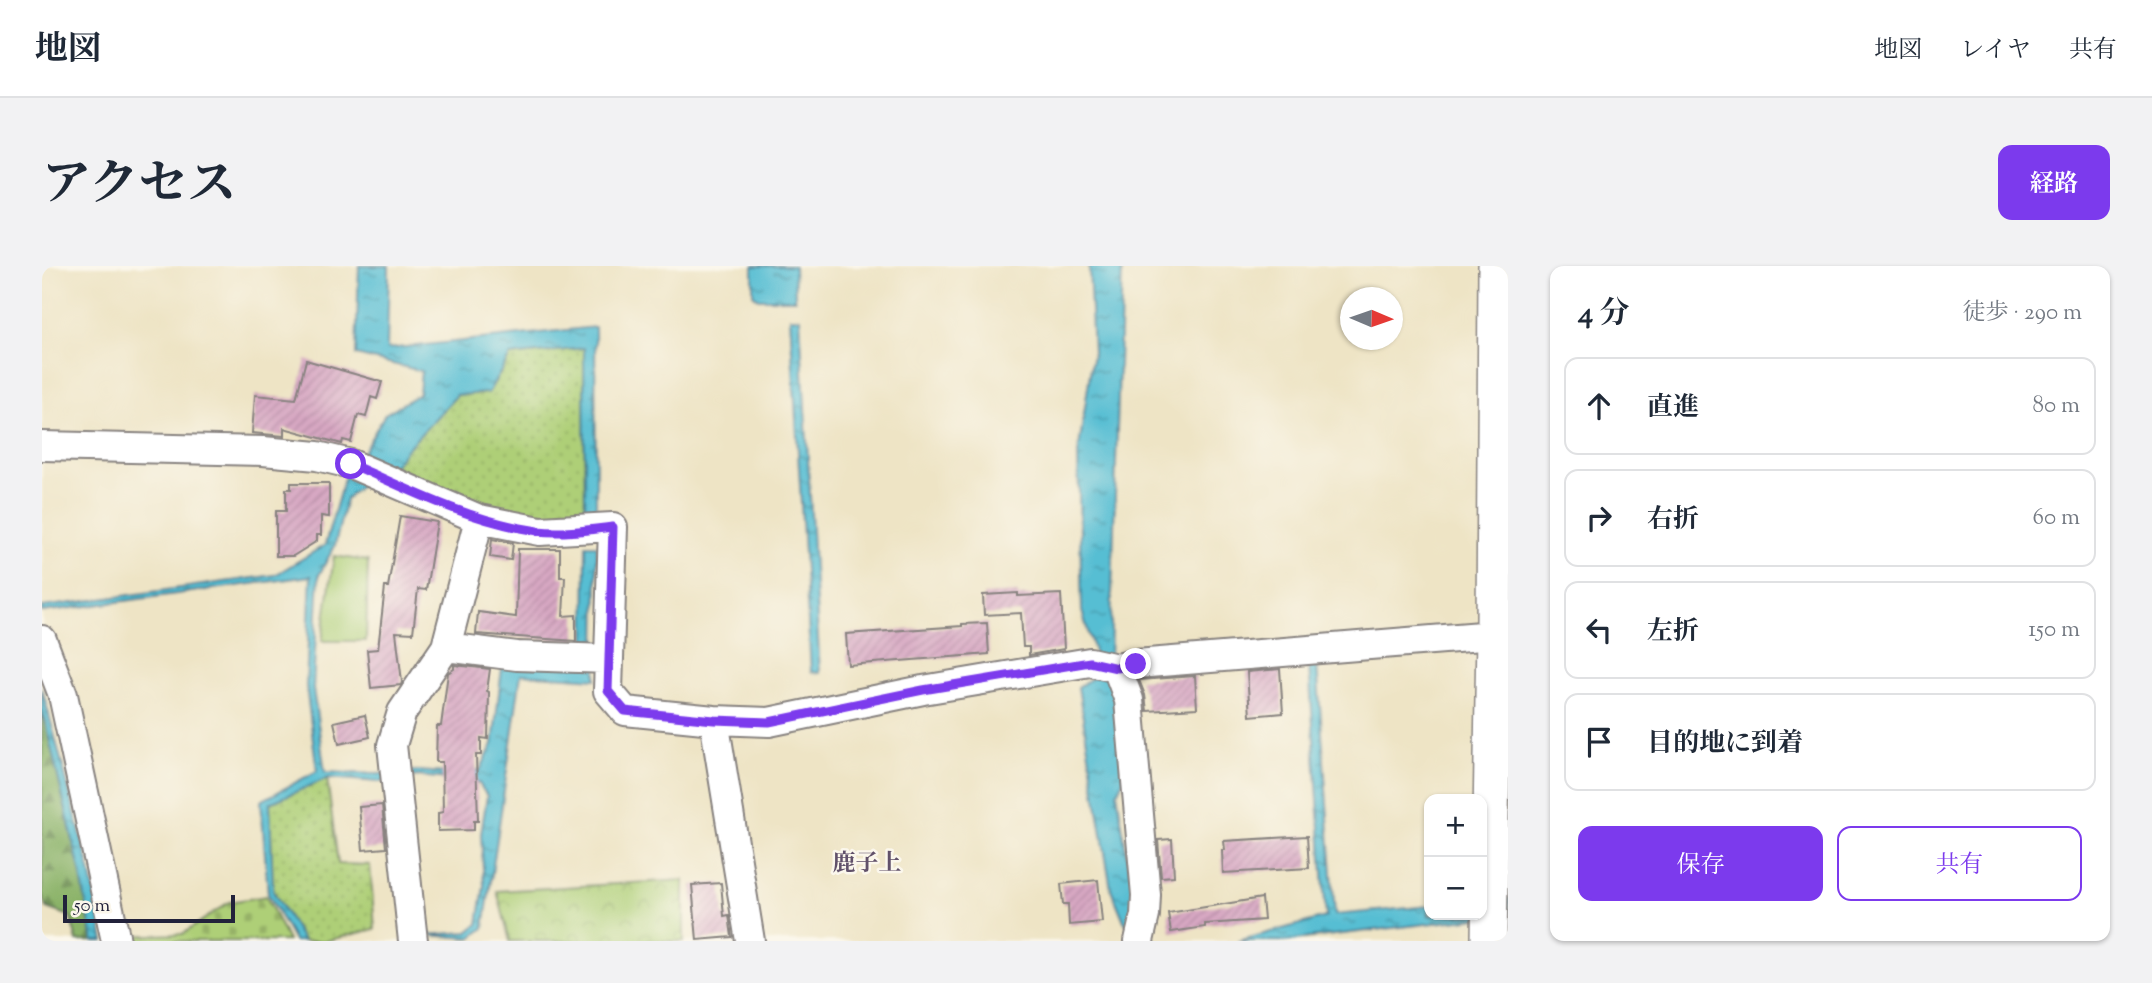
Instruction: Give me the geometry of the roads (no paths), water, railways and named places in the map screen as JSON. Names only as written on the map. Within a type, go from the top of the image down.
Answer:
[{"type":"street","points":[[1490,919],[1496,266]]},
{"type":"street","points":[[42,446],[263,451],[317,456],[351,464],[479,519],[540,531],[580,531],[613,527],[597,659],[608,691],[625,711],[714,720],[769,722],[923,690],[1090,662],[1117,668],[1136,664],[1494,635]]},
{"type":"street","points":[[413,941],[393,745],[402,712],[446,647],[479,519]]},
{"type":"street","points":[[42,640],[63,695],[116,941]]},
{"type":"street","points":[[446,647],[517,656],[597,659]]},
{"type":"street","points":[[1117,668],[1129,700],[1146,895],[1142,928]]},
{"type":"street","points":[[714,720],[750,941]]},
{"type":"water","points":[[359,266],[389,266],[387,349],[595,327],[596,508],[585,510],[584,348],[510,356],[488,393],[457,395],[394,466],[363,483],[346,499],[335,545],[319,575],[313,689],[325,772],[378,774],[418,771],[461,774],[480,770],[493,744],[503,659],[585,664],[586,545],[597,545],[596,679],[521,674],[484,928],[471,938],[425,935],[468,932],[478,924],[484,886],[481,834],[487,796],[478,782],[418,776],[379,782],[328,778],[270,803],[273,891],[303,941],[294,941],[268,894],[261,801],[317,771],[306,686],[311,576],[42,612],[42,607],[275,575],[325,545],[344,478],[362,454],[385,414],[419,394],[421,371],[356,355]]},
{"type":"water","points":[[753,266],[794,266],[795,299],[759,299],[753,294]]},
{"type":"water","points":[[1089,266],[1122,266],[1110,658],[1124,779],[1117,792],[1128,864],[1134,884],[1135,913],[1155,941],[1139,941],[1124,921],[1111,889],[1078,687],[1092,678],[1094,652],[1082,611],[1078,454],[1093,353]]},
{"type":"water","points":[[790,317],[800,318],[820,673],[811,672]]},
{"type":"water","points":[[1317,664],[1335,915],[1424,906],[1424,920],[1458,920],[1285,941],[1238,941],[1326,917],[1309,667]]},
{"type":"water","points":[[42,688],[90,870],[104,941],[93,941],[80,870],[42,709]]},
{"type":"water","points":[[1508,898],[1508,914],[1487,917],[1487,900]]},
{"type":"district","name":"鹿子上","points":[[867,862]]}]
